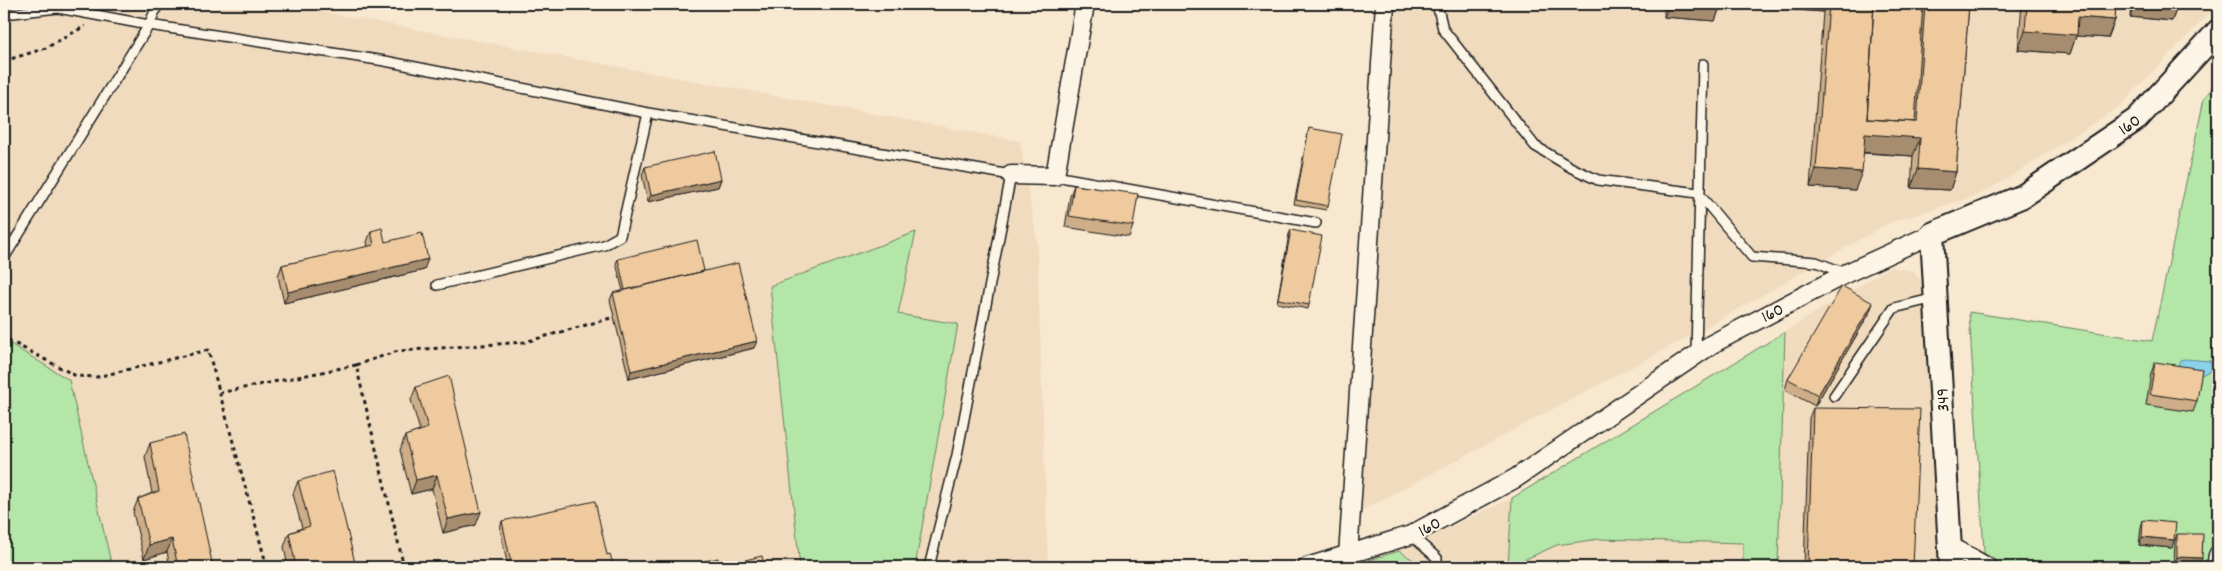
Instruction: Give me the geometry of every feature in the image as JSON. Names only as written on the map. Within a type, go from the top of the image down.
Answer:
[{"type":"street","points":[[1011,175],[1055,176],[1085,4]]},
{"type":"street","points":[[1348,556],[1385,4]]},
{"type":"street","name":"160","points":[[1307,567],[1348,556],[1411,535],[1516,478],[1696,353],[1847,274],[1932,234],[2023,196],[2138,119],[2218,31]]},
{"type":"street","name":"349","points":[[1932,234],[1951,557]]},
{"type":"street","points":[[2216,567],[2218,556]]},
{"type":"street","points":[[1951,557],[1987,567]]},
{"type":"lane","points":[[4,258],[149,25],[158,4]]},
{"type":"lane","points":[[1437,4],[1443,29],[1535,146],[1572,168],[1598,180],[1698,193],[1752,257],[1816,262],[1847,274]]},
{"type":"lane","points":[[4,14],[58,8],[149,25],[385,62],[648,113],[1011,175],[958,455],[929,567]]},
{"type":"lane","points":[[1696,353],[1698,193],[1703,64]]},
{"type":"lane","points":[[437,285],[604,245],[620,236],[648,113]]},
{"type":"lane","points":[[1055,176],[1316,223]]},
{"type":"lane","points":[[1834,396],[1894,308],[1936,298]]},
{"type":"lane","points":[[1411,535],[1437,558],[1437,567]]},
{"type":"path","points":[[4,61],[46,48],[103,16]]},
{"type":"path","points":[[219,393],[356,365],[398,350],[525,342],[611,318]]},
{"type":"path","points":[[4,333],[10,340],[76,376],[97,377],[208,350],[267,567]]},
{"type":"path","points":[[356,365],[404,567]]},
{"type":"shaded area","points":[[4,4],[279,4],[1020,141],[1037,242],[1048,567],[4,567]]},
{"type":"shaded area","points":[[1394,4],[2218,4],[2120,106],[2007,179],[1979,195],[1887,224],[1696,333],[1361,511]]},
{"type":"shaded area","points":[[1890,267],[1913,271],[1936,298],[1951,567],[1347,567],[1399,551],[1512,498]]},
{"type":"green space","points":[[2218,79],[2218,567],[1985,567],[1969,312],[2152,341],[2204,99]]},
{"type":"green space","points":[[916,232],[898,314],[958,324],[915,567],[800,567],[770,286]]},
{"type":"green space","points":[[1785,332],[1778,567],[1743,567],[1743,543],[1599,539],[1557,545],[1508,567],[1512,498]]},
{"type":"green space","points":[[4,340],[69,380],[112,567],[4,567]]},
{"type":"green space","points":[[1399,551],[1425,567],[1347,567]]},
{"type":"water","points":[[2180,360],[2210,361],[2211,370],[2198,377],[2178,366]]},
{"type":"building","points":[[1829,4],[1874,4],[1867,119],[1917,122],[1925,4],[1969,4],[1956,172],[1918,169],[1920,138],[1865,134],[1862,172],[1816,169]]},
{"type":"building","points":[[1874,4],[1923,4],[1915,122],[1867,119]]},
{"type":"building","points":[[2027,4],[2116,4],[2115,20],[2078,17],[2077,35],[2025,31]]},
{"type":"building","points":[[1309,128],[1342,134],[1328,206],[1296,200]]},
{"type":"building","points":[[715,151],[721,179],[651,195],[645,167]]},
{"type":"building","points":[[1074,185],[1138,194],[1133,226],[1069,216]]},
{"type":"building","points":[[382,228],[385,242],[422,233],[428,259],[288,292],[282,265],[374,245],[371,231]]},
{"type":"building","points":[[1291,230],[1322,236],[1309,305],[1278,299]]},
{"type":"building","points":[[697,240],[704,271],[625,290],[618,259]]},
{"type":"building","points":[[738,263],[757,341],[631,371],[613,293]]},
{"type":"building","points":[[1842,286],[1873,303],[1818,395],[1788,379]]},
{"type":"building","points":[[2155,362],[2202,369],[2197,401],[2150,394]]},
{"type":"building","points":[[449,376],[481,512],[448,519],[437,475],[416,480],[405,436],[428,428],[416,387]]},
{"type":"building","points":[[1813,408],[1920,409],[1913,567],[1808,567]]},
{"type":"building","points":[[184,434],[213,567],[178,567],[172,539],[149,545],[138,499],[159,491],[150,443]]},
{"type":"building","points":[[333,471],[356,567],[296,567],[289,533],[310,526],[298,481]]},
{"type":"building","points":[[595,501],[607,555],[610,554],[614,567],[512,567],[502,521]]},
{"type":"building","points":[[2143,520],[2176,523],[2174,540],[2142,537]]},
{"type":"building","points":[[2177,534],[2203,534],[2202,558],[2177,557]]},
{"type":"building","points":[[762,556],[765,567],[733,567],[740,566],[741,561]]},
{"type":"building","points":[[718,558],[720,567],[699,567],[698,563]]}]
